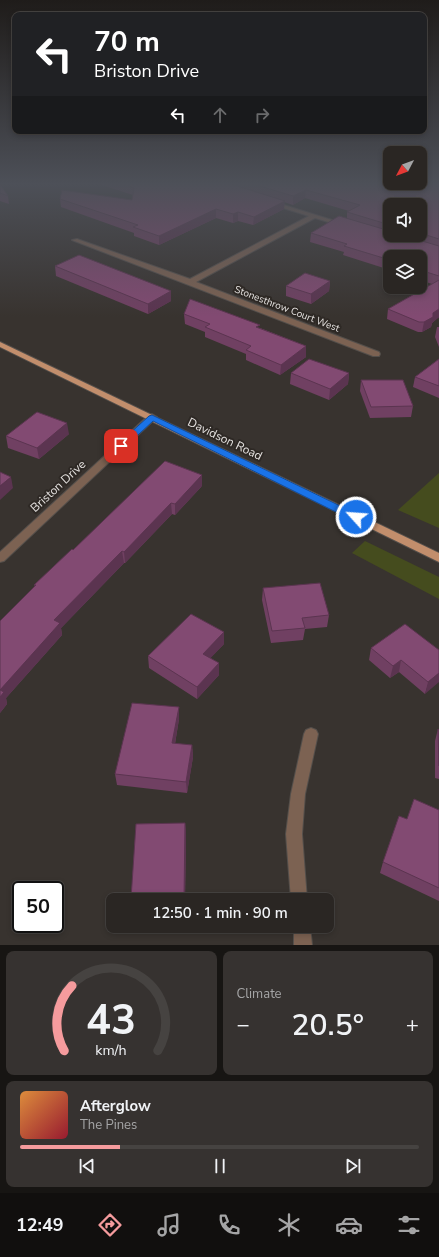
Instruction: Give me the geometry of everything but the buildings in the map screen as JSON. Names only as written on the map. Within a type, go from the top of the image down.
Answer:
[{"type":"main road","name":"Davidson Road","points":[[0,344],[439,558]]},
{"type":"street","points":[[190,282],[291,228]]},
{"type":"street","name":"Stonesthrow Court West","points":[[75,240],[190,282],[376,354]]},
{"type":"street","name":"Briston Drive","points":[[0,558],[152,418]]},
{"type":"street","points":[[299,893],[294,834],[298,794],[311,734]]},
{"type":"street","points":[[302,933],[303,945]]},
{"type":"green space","points":[[439,473],[439,528],[398,510]]},
{"type":"green space","points":[[365,541],[439,577],[439,599],[352,553]]},
{"type":"route","points":[[121,446],[152,418],[356,517]]}]
